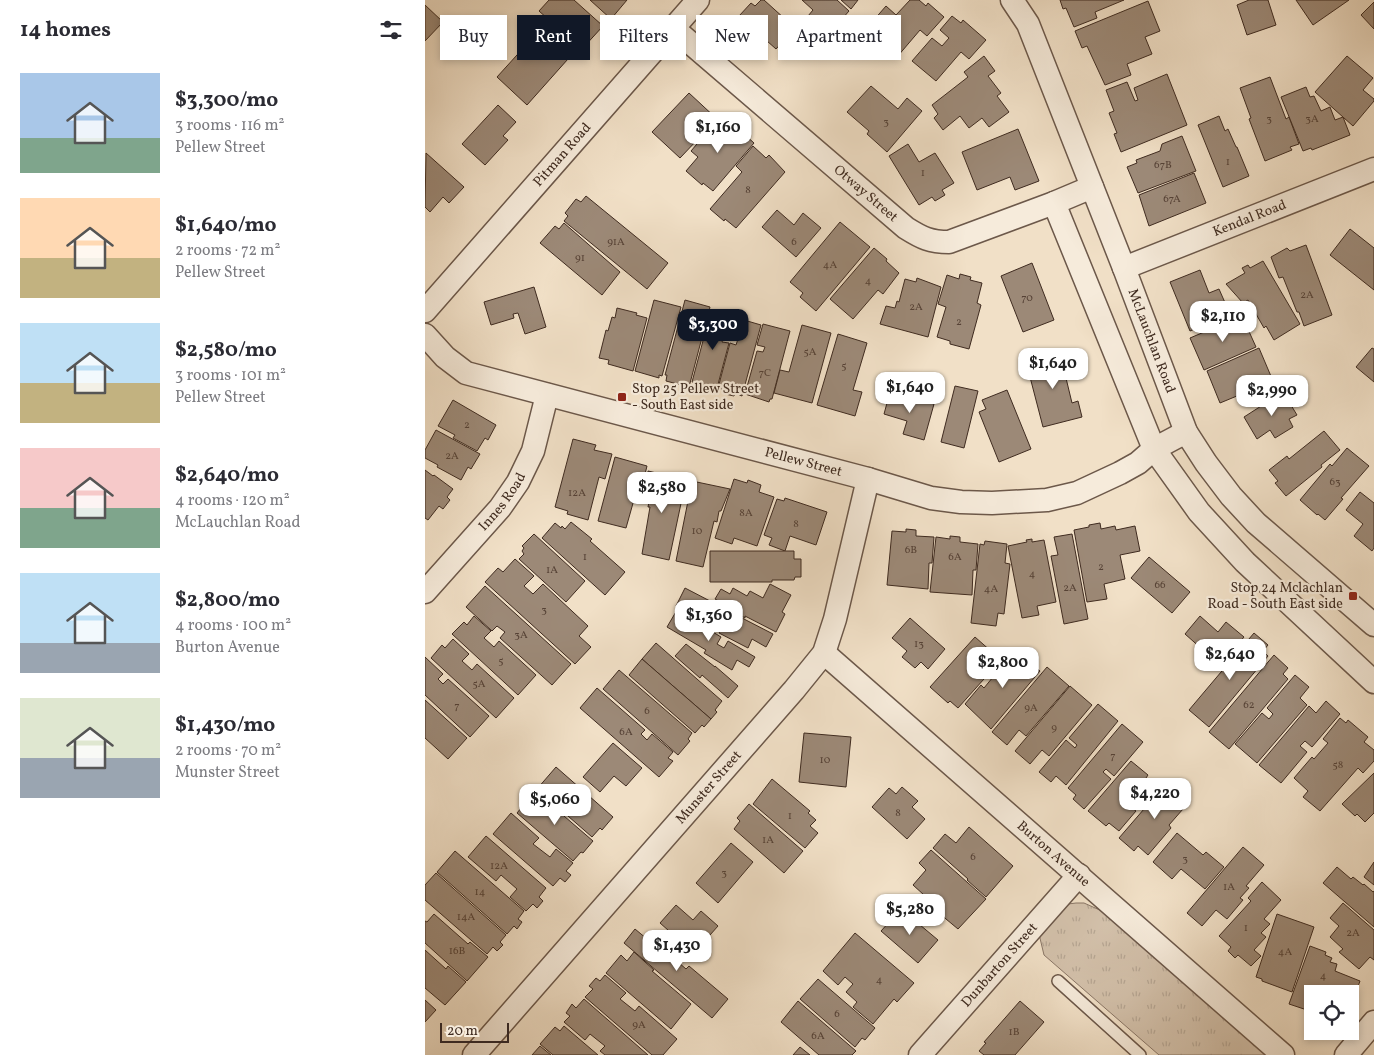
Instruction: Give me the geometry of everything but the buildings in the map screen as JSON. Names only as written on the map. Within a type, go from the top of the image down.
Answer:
[{"type":"street","name":"Pitman Road","points":[[685,15],[699,0]]},
{"type":"street","name":"McLauchlan Road","points":[[1012,0],[1028,24],[1186,432],[1231,496],[1256,523],[1374,625]]},
{"type":"street","name":"Otway Street","points":[[686,39],[906,228],[924,239],[949,242],[1092,187]]},
{"type":"street","name":"Pitman Road","points":[[425,311],[645,60]]},
{"type":"street","name":"Kendal Road","points":[[1124,268],[1374,169]]},
{"type":"street","points":[[1054,203],[1154,448],[1199,512],[1245,562],[1374,682]]},
{"type":"street","name":"Pellew Street","points":[[425,335],[445,357],[466,373],[868,479],[931,498],[961,502],[992,503],[1047,500],[1077,493],[1120,473],[1137,463],[1154,448],[1186,432]]},
{"type":"street","name":"Innes Road","points":[[425,592],[500,508],[518,482],[533,451],[547,395]]},
{"type":"street","name":"Munster Street","points":[[473,1055],[788,698],[824,653],[835,620],[868,479]]},
{"type":"street","name":"Burton Avenue","points":[[824,653],[1283,1055]]},
{"type":"street","name":"Dunbarton Street","points":[[920,1055],[1079,875]]},
{"type":"street","points":[[1347,1055],[1374,1022]]},
{"type":"lane","points":[[1058,981],[1140,1055]]},
{"type":"green space","points":[[1084,903],[1102,911],[1268,1055],[1159,1055],[1044,955],[1039,934],[1068,904]]},
{"type":"place","name":"Stop 25 Pellew Street - South East side","points":[[622,397]]},
{"type":"place","name":"Stop 24 Mclachlan Road - South East side","points":[[1353,596]]}]
